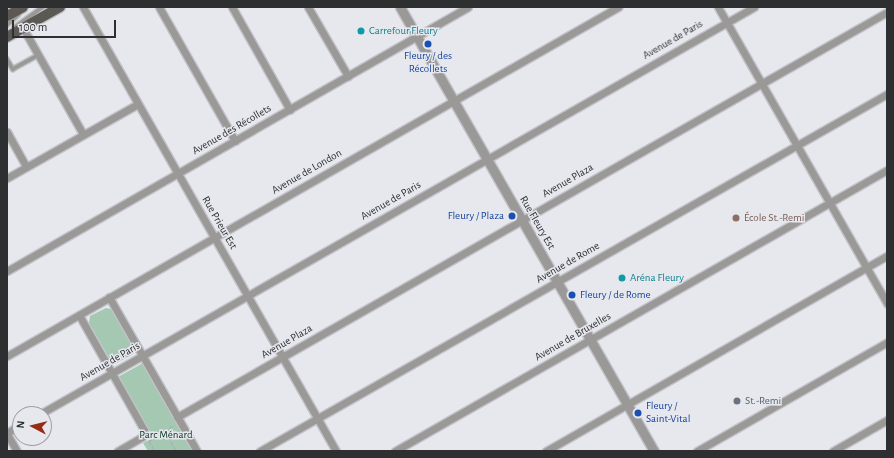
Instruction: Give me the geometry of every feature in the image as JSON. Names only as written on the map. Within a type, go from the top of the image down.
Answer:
[{"type":"main road","points":[[10,12],[23,7]]},
{"type":"main road","points":[[7,37],[60,7]]},
{"type":"street","name":"Rue Prieur Est","points":[[83,7],[336,451]]},
{"type":"street","points":[[159,7],[235,141]]},
{"type":"street","points":[[232,7],[290,110]]},
{"type":"street","points":[[308,7],[348,76]]},
{"type":"street","name":"Rue Fleury Est","points":[[400,7],[654,451]]},
{"type":"street","name":"Avenue des Récollets","points":[[7,271],[468,7]]},
{"type":"street","name":"Avenue de London","points":[[7,356],[618,7]]},
{"type":"street","points":[[718,7],[887,303]]},
{"type":"street","name":"Avenue de Paris","points":[[52,407],[754,7]]},
{"type":"street","name":"Avenue Plaza","points":[[178,419],[282,357],[887,12]]},
{"type":"street","points":[[23,28],[83,134]]},
{"type":"street","name":"Avenue de Rome","points":[[260,451],[887,94]]},
{"type":"street","points":[[7,178],[138,104]]},
{"type":"street","points":[[7,132],[26,166]]},
{"type":"street","name":"Avenue de Bruxelles","points":[[395,451],[887,170]]},
{"type":"street","points":[[546,451],[887,256]]},
{"type":"street","points":[[109,298],[197,451]]},
{"type":"street","points":[[79,315],[142,425],[141,437],[118,451]]},
{"type":"street","points":[[697,451],[887,342]]},
{"type":"street","points":[[833,451],[887,420]]},
{"type":"street","points":[[7,433],[17,451]]},
{"type":"lane","points":[[7,25],[28,7]]},
{"type":"lane","points":[[7,34],[43,7]]},
{"type":"lane","points":[[7,59],[13,69],[38,55]]},
{"type":"path","points":[[149,441],[178,419]]},
{"type":"path","points":[[165,430],[176,451]]},
{"type":"path","points":[[141,437],[149,441],[155,451]]},
{"type":"green space","points":[[106,308],[111,309],[135,349],[135,353],[115,364],[112,363],[89,323],[90,316]]},
{"type":"green space","name":"Parc Ménard","points":[[143,363],[193,451],[148,451],[143,443],[149,440],[150,432],[118,377]]},
{"type":"place","name":"Carrefour Fleury","points":[[361,31]]},
{"type":"place","name":"Fleury / des Récollets","points":[[428,44]]},
{"type":"place","name":"Fleury / Plaza","points":[[512,216]]},
{"type":"place","name":"École St.-Remi","points":[[736,218]]},
{"type":"place","name":"Aréna Fleury","points":[[622,278]]},
{"type":"place","name":"Fleury / de Rome","points":[[572,295]]},
{"type":"place","name":"St.-Remi","points":[[737,401]]},
{"type":"place","name":"Fleury / Saint-Vital","points":[[638,413]]}]
